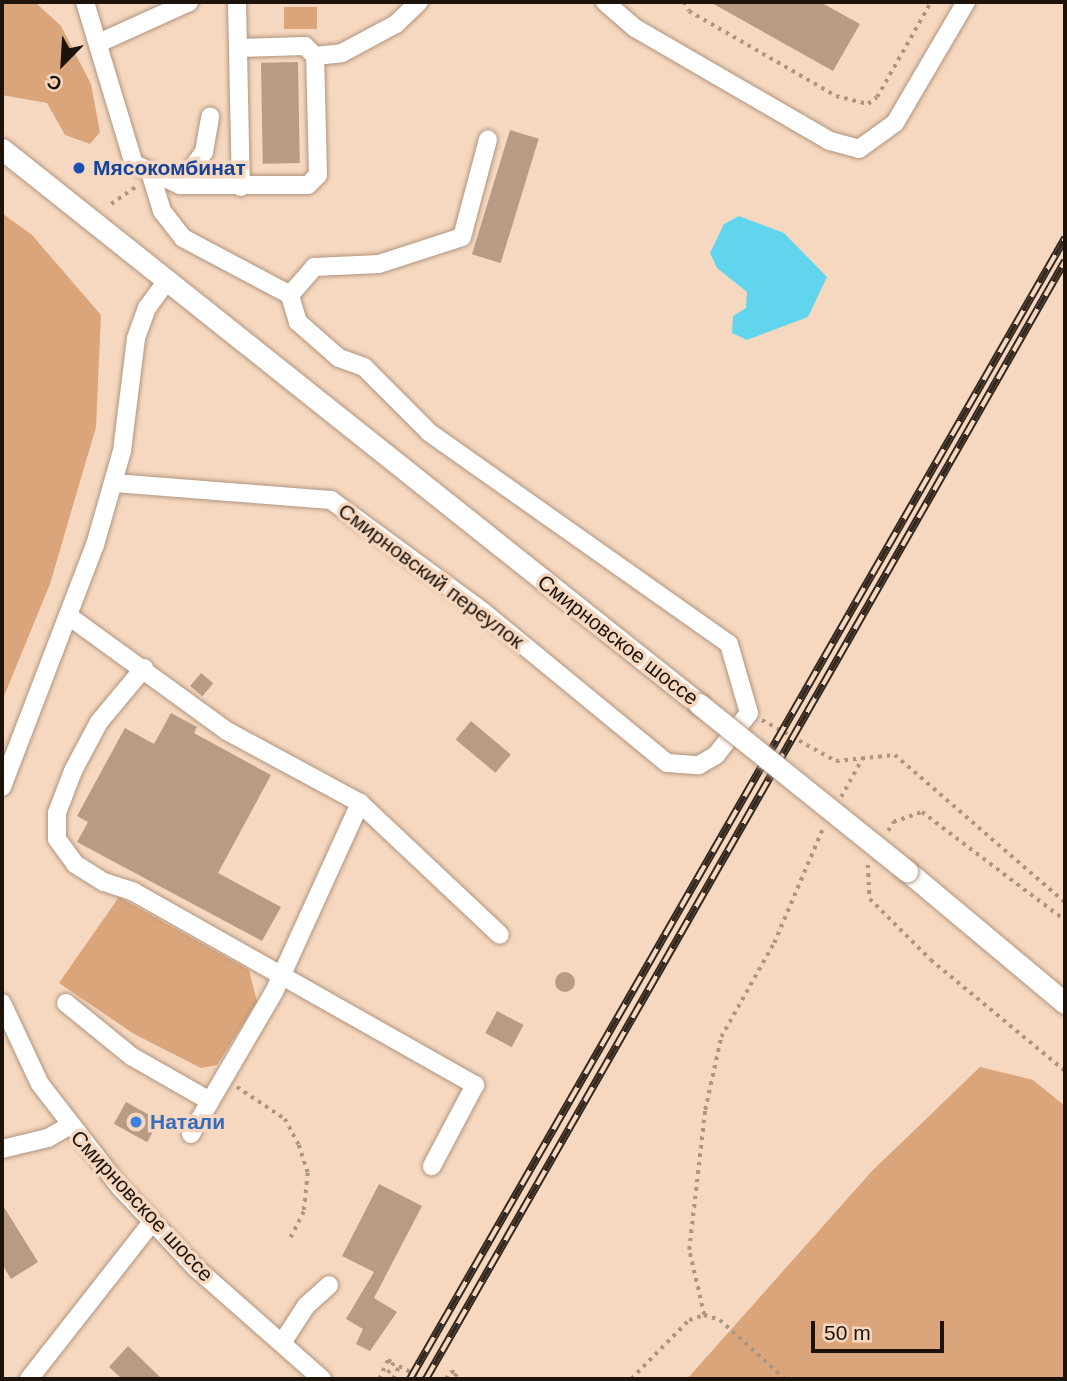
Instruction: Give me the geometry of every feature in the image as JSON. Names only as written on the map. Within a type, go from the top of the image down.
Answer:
[{"type":"main road","name":"Смирновское шоссе","points":[[2,149],[699,704],[1065,1003]]},
{"type":"street","points":[[85,2],[101,41],[134,164],[151,175],[180,185],[241,187],[314,181],[315,56],[305,46],[238,48]]},
{"type":"street","points":[[101,41],[189,2]]},
{"type":"street","points":[[237,2],[241,187]]},
{"type":"street","points":[[315,56],[342,53],[396,24],[419,2]]},
{"type":"street","points":[[606,2],[635,28],[819,135],[859,149],[895,124],[965,2]]},
{"type":"street","points":[[180,185],[204,152],[210,117]]},
{"type":"street","points":[[290,295],[314,267],[379,264],[462,237],[488,139]]},
{"type":"street","points":[[151,175],[162,211],[183,237],[290,295],[298,323],[339,358],[364,367],[429,432],[729,644],[749,713]]},
{"type":"street","points":[[2,787],[70,617],[114,483],[136,338],[147,308],[166,282]]},
{"type":"street","name":"Смирновский переулок","points":[[114,483],[331,500],[482,611],[667,763],[699,765],[716,755],[749,713]]},
{"type":"street","points":[[70,617],[144,668],[227,731],[360,803],[500,935]]},
{"type":"street","points":[[144,668],[99,722],[73,771],[57,813],[57,839],[75,864],[104,882],[134,892],[282,973],[475,1085],[432,1166]]},
{"type":"street","points":[[191,1134],[282,973],[360,803]]},
{"type":"street","name":"Смирновское шоссе","points":[[2,1003],[22,1052],[69,1126],[152,1222],[322,1379]]},
{"type":"street","points":[[66,1003],[131,1056],[210,1101]]},
{"type":"street","points":[[2,1149],[48,1138],[69,1126]]},
{"type":"street","points":[[29,1379],[152,1222]]},
{"type":"street","points":[[282,1343],[306,1306],[329,1285]]},
{"type":"path","points":[[684,2],[689,11],[836,96],[868,104],[877,97],[931,2]]},
{"type":"path","points":[[111,204],[151,175]]},
{"type":"path","points":[[749,713],[836,761],[895,755],[1065,902]]},
{"type":"path","points":[[835,806],[862,758]]},
{"type":"path","points":[[704,1315],[689,1250],[705,1110],[721,1037],[774,943],[808,854],[828,818]]},
{"type":"path","points":[[223,1079],[285,1119],[299,1145],[308,1173],[304,1212],[289,1242]]},
{"type":"path","points":[[631,1379],[690,1320],[704,1315],[720,1320],[785,1379]]},
{"type":"path","points":[[379,1379],[388,1360],[394,1363],[386,1379]]},
{"type":"path","points":[[393,1379],[399,1366],[424,1379]]},
{"type":"path","points":[[446,1379],[451,1371],[457,1374],[454,1379]]},
{"type":"shaded area","points":[[2,2],[35,2],[61,26],[91,84],[100,132],[90,144],[65,135],[47,103],[2,95]]},
{"type":"shaded area","points":[[284,7],[317,7],[317,29],[284,29]]},
{"type":"shaded area","points":[[2,213],[32,235],[101,315],[96,427],[50,584],[2,701]]},
{"type":"shaded area","points":[[119,897],[249,970],[257,1002],[217,1065],[201,1068],[134,1034],[59,983]]},
{"type":"shaded area","points":[[980,1067],[1033,1080],[1065,1106],[1065,1379],[687,1379],[872,1171]]},
{"type":"water","points":[[739,216],[784,233],[827,277],[808,317],[747,340],[732,333],[733,316],[746,308],[747,292],[717,268],[710,253],[724,224]]},
{"type":"building","points":[[710,2],[820,2],[860,24],[833,71]]},
{"type":"building","points":[[298,62],[300,163],[263,164],[261,63]]},
{"type":"building","points":[[510,130],[539,139],[501,263],[472,254]]},
{"type":"building","points":[[201,673],[213,683],[202,696],[190,686]]},
{"type":"building","points":[[171,713],[197,727],[194,733],[271,775],[218,873],[281,907],[262,941],[77,842],[88,822],[77,816],[125,728],[154,744]]},
{"type":"building","points":[[471,721],[511,754],[495,773],[456,739]]},
{"type":"building","points":[[565,972],[572,975],[575,982],[572,989],[565,992],[558,989],[555,982],[558,975]]},
{"type":"building","points":[[497,1011],[523,1025],[512,1047],[485,1033]]},
{"type":"building","name":"Натали","points":[[126,1102],[159,1120],[147,1142],[114,1124]]},
{"type":"building","points":[[379,1184],[422,1206],[374,1298],[397,1312],[370,1351],[356,1344],[363,1329],[346,1319],[374,1272],[342,1256]]},
{"type":"building","points":[[2,1204],[38,1262],[11,1279],[2,1264]]},
{"type":"building","points":[[128,1346],[162,1379],[122,1379],[109,1367]]},
{"type":"railway","points":[[410,1379],[1065,238]]},
{"type":"railway","points":[[426,1379],[1065,261]]},
{"type":"place","name":"Мясокомбинат","points":[[79,168]]},
{"type":"place","name":"Натали","points":[[136,1122]]}]
